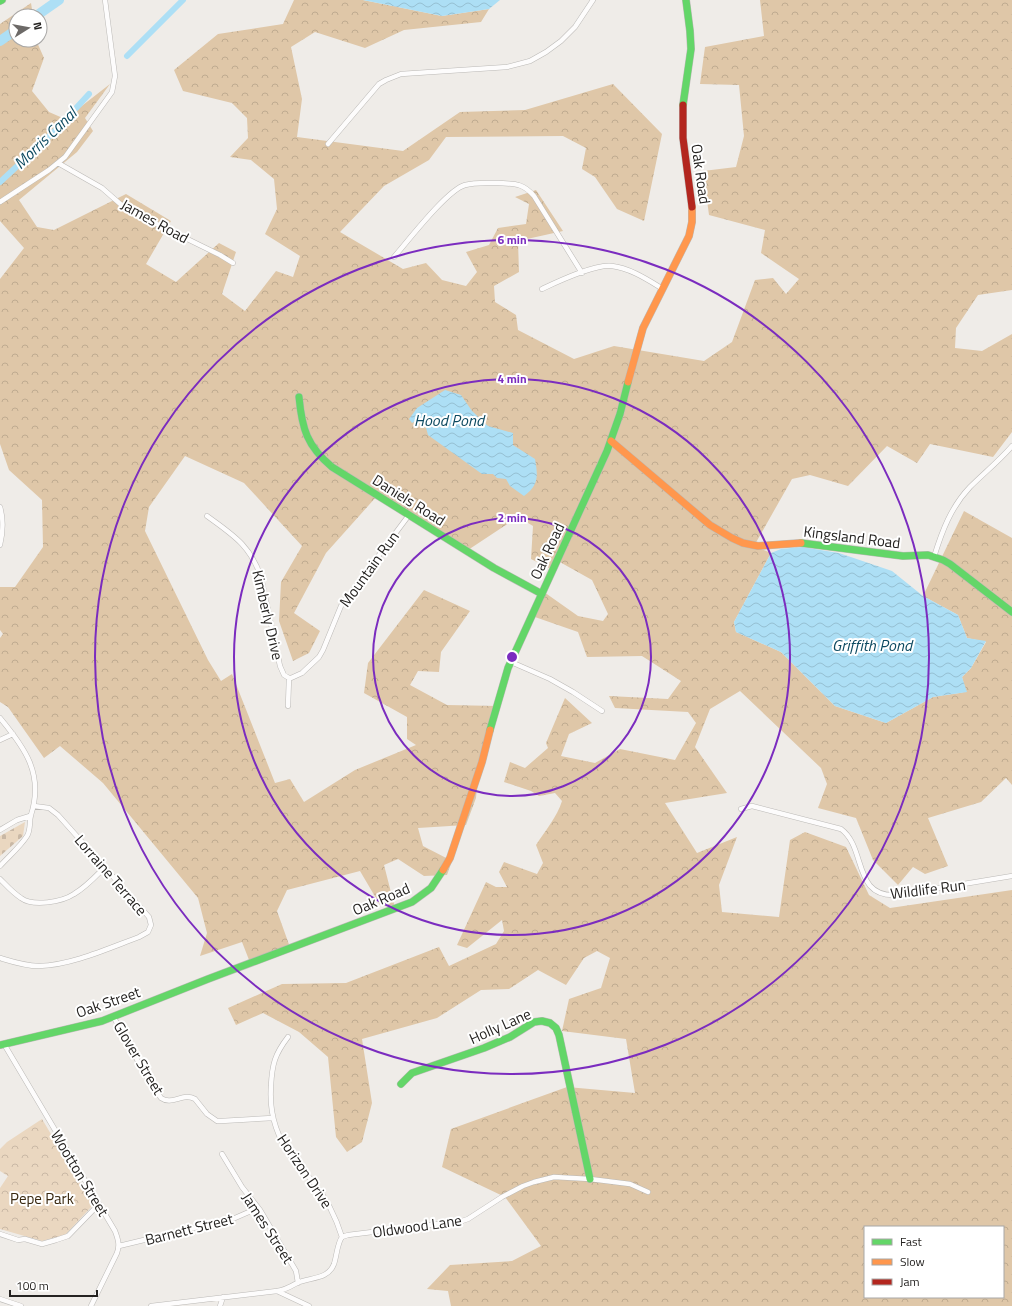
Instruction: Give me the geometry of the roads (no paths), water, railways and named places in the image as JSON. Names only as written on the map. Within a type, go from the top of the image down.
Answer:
[{"type":"street","points":[[0,202],[38,178],[58,163],[65,156],[110,95],[115,76],[104,0]]},
{"type":"street","points":[[328,144],[375,88],[386,80],[401,74],[507,67],[530,61],[561,41],[575,28],[593,0]]},
{"type":"street","name":"Oak Road","points":[[220,974],[405,906],[422,896],[431,888],[450,858],[482,762],[503,682],[542,594],[597,477],[611,441],[624,400],[638,343],[650,314],[687,244],[693,220],[692,193],[682,126],[682,110],[691,47],[686,0]]},
{"type":"street","name":"James Road","points":[[58,163],[102,188],[126,209],[220,255],[233,263]]},
{"type":"street","points":[[394,257],[456,188],[471,183],[515,184],[526,188],[534,196],[582,273]]},
{"type":"street","points":[[542,289],[604,266],[615,267],[641,276],[663,289]]},
{"type":"street","name":"Daniels Road","points":[[299,397],[303,420],[310,442],[314,449],[338,471],[459,547],[542,594]]},
{"type":"street","name":"Kingsland Road","points":[[611,441],[699,516],[732,538],[743,543],[758,546],[792,543],[816,544],[895,555],[928,555],[950,564],[1012,612]]},
{"type":"street","points":[[934,557],[947,521],[958,501],[970,487],[1012,446]]},
{"type":"street","points":[[0,507],[3,535],[0,545]]},
{"type":"street","name":"Mountain Run","points":[[289,678],[302,673],[319,656],[323,650],[341,606],[348,595],[409,515]]},
{"type":"street","name":"Kimberly Drive","points":[[207,516],[242,542],[257,565],[261,577],[280,666],[284,675],[289,678],[288,706]]},
{"type":"street","points":[[511,662],[556,682],[602,711]]},
{"type":"street","points":[[0,718],[26,754],[32,770],[35,786],[34,806],[30,816],[28,834],[0,866]]},
{"type":"street","points":[[0,740],[13,734]]},
{"type":"street","name":"Lorraine Terrace","points":[[0,958],[27,965],[51,965],[84,957],[145,934],[151,925],[149,917],[52,810],[45,807],[34,806]]},
{"type":"street","name":"Wildlife Run","points":[[741,809],[752,806],[841,829],[847,834],[851,841],[866,882],[874,890],[885,895],[897,896],[1012,876]]},
{"type":"street","points":[[0,830],[17,820],[30,816]]},
{"type":"street","points":[[0,879],[21,898],[28,902],[40,903],[65,898],[72,895],[104,867]]},
{"type":"street","name":"Oak Street","points":[[2,1045],[83,1026],[113,1016],[220,974]]},
{"type":"street","name":"Glover Street","points":[[113,1016],[145,1074],[161,1098],[164,1100],[172,1100],[183,1096],[191,1097],[195,1099],[210,1117],[221,1121],[273,1118]]},
{"type":"street","name":"Holly Lane","points":[[401,1084],[412,1073],[484,1048],[510,1037],[530,1024],[542,1021],[550,1023],[556,1028],[559,1035],[590,1179]]},
{"type":"street","name":"Horizon Drive","points":[[288,1037],[278,1050],[273,1064],[270,1092],[273,1118],[280,1138],[292,1159],[310,1178],[325,1198],[342,1237]]},
{"type":"street","name":"Wootton Street","points":[[2,1045],[115,1231],[119,1246]]},
{"type":"street","name":"James Street","points":[[151,1306],[285,1290],[298,1283],[296,1272],[258,1208],[242,1187],[222,1154]]},
{"type":"street","name":"Oldwood Lane","points":[[342,1237],[462,1221],[468,1219],[502,1197],[534,1182],[554,1177],[590,1179],[630,1184],[648,1192]]},
{"type":"street","points":[[0,1234],[18,1240],[24,1239],[42,1244],[56,1240],[68,1236],[99,1204]]},
{"type":"street","name":"Barnett Street","points":[[119,1246],[235,1218],[258,1208]]},
{"type":"street","points":[[298,1283],[313,1280],[327,1274],[334,1265],[342,1237]]},
{"type":"street","points":[[91,1306],[119,1246]]},
{"type":"street","points":[[277,1291],[309,1306]]},
{"type":"street","points":[[220,1306],[223,1297]]},
{"type":"street","points":[[0,1299],[20,1306]]},
{"type":"water","points":[[363,0],[500,0],[489,9],[442,16]]},
{"type":"water","name":"Hood Pond","points":[[445,390],[461,395],[472,411],[488,426],[513,433],[513,445],[535,459],[537,475],[535,484],[524,496],[510,486],[506,479],[497,478],[493,474],[482,474],[428,435],[425,424],[418,420],[412,423],[409,419],[417,408]]},
{"type":"water","name":"Griffith Pond","points":[[802,547],[839,553],[892,571],[923,596],[958,615],[967,638],[986,641],[971,668],[962,677],[967,692],[933,697],[886,723],[835,706],[781,652],[736,632],[734,622],[771,553],[781,549]]},
{"type":"waterway","points":[[48,8],[59,0]]},
{"type":"waterway","name":"Morris Canal","points":[[127,56],[183,0]]},
{"type":"waterway","points":[[0,41],[8,36]]},
{"type":"waterway","name":"Morris Canal","points":[[0,182],[56,130],[89,94]]},
{"type":"park label","name":"Pepe Park","points":[[42,1198]]}]
